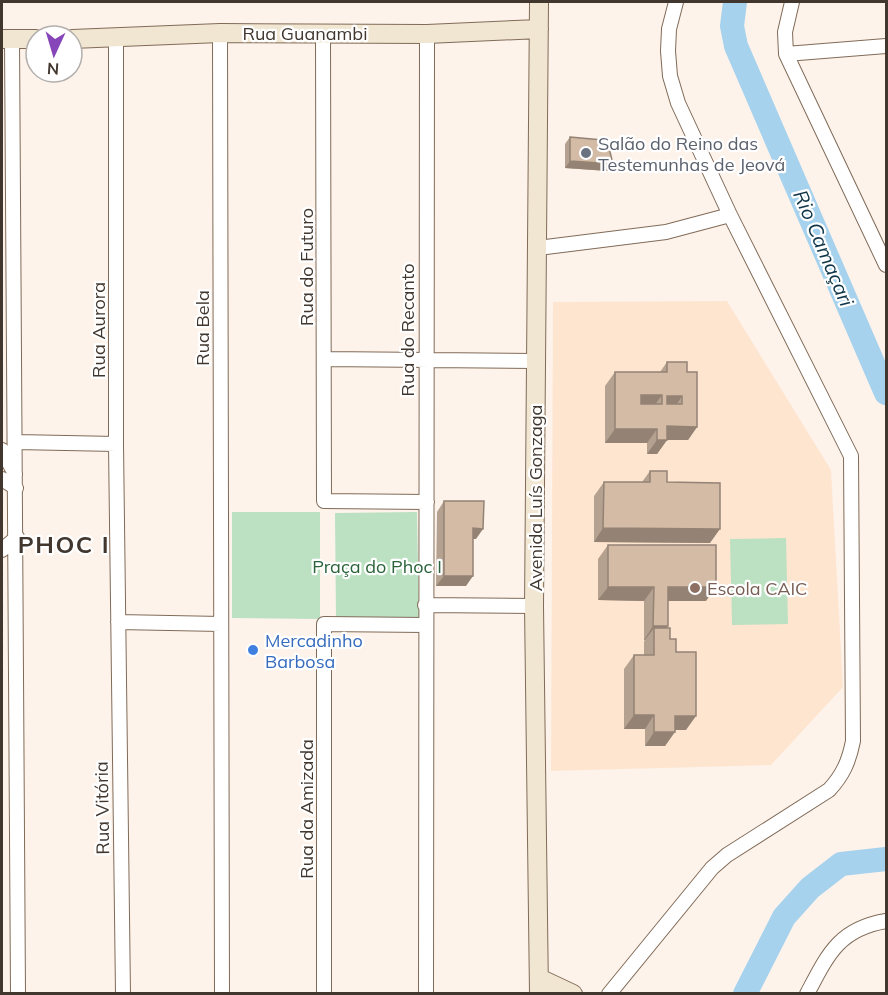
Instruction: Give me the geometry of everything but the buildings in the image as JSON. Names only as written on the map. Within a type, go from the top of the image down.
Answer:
[{"type":"street","name":"Avenida Luís Gonzaga","points":[[539,2],[534,606],[536,909],[539,986]]},
{"type":"street","points":[[609,993],[712,868],[727,855],[829,790],[840,779],[849,761],[853,741],[851,456],[730,215],[678,103],[670,76],[669,29],[676,2]]},
{"type":"street","points":[[792,2],[785,32],[786,54],[886,265]]},
{"type":"street","name":"Rua Guanambi","points":[[84,39],[220,33],[427,34],[539,29]]},
{"type":"street","name":"Rua Bela","points":[[220,33],[222,993]]},
{"type":"street","name":"Rua do Futuro","points":[[323,33],[324,501],[427,502]]},
{"type":"street","name":"Rua do Recanto","points":[[426,993],[424,606],[427,502],[427,34]]},
{"type":"street","name":"Rua Aurora","points":[[116,38],[118,622]]},
{"type":"street","points":[[18,993],[16,442],[7,39],[24,39]]},
{"type":"street","points":[[786,54],[886,46]]},
{"type":"street","points":[[538,248],[666,232],[730,215]]},
{"type":"street","points":[[324,359],[536,361]]},
{"type":"street","points":[[16,442],[116,444]]},
{"type":"street","points":[[2,450],[16,482]]},
{"type":"street","points":[[2,479],[16,482]]},
{"type":"street","points":[[2,550],[17,537]]},
{"type":"street","points":[[424,606],[534,606]]},
{"type":"street","points":[[118,622],[221,624]]},
{"type":"street","name":"Rua Vitória","points":[[118,622],[123,993]]},
{"type":"street","name":"Rua da Amizada","points":[[324,993],[324,624],[424,625]]},
{"type":"street","points":[[807,993],[834,947],[844,937],[869,925],[886,921]]},
{"type":"street","points":[[539,986],[573,993]]},
{"type":"shaded area","name":"Escola CAIC","points":[[727,301],[831,470],[843,687],[771,765],[551,771],[553,302]]},
{"type":"green space","points":[[232,512],[320,512],[320,619],[232,618]]},
{"type":"green space","name":"Praça do Phoc I","points":[[417,512],[419,618],[336,619],[335,513]]},
{"type":"green space","points":[[786,538],[788,624],[732,625],[730,539]]},
{"type":"waterway","name":"Rio Camaçari","points":[[735,2],[732,26],[736,46],[886,393]]},
{"type":"waterway","name":"Rio Camaçari","points":[[745,994],[784,917],[810,888],[841,864],[886,859]]},
{"type":"place","name":"Salão do Reino das Testemunhas de Jeová","points":[[586,153]]},
{"type":"place","name":"Escola CAIC","points":[[695,588]]},
{"type":"place","name":"Mercadinho Barbosa","points":[[253,650]]},
{"type":"district","name":"PHOC I","points":[[64,544]]}]
